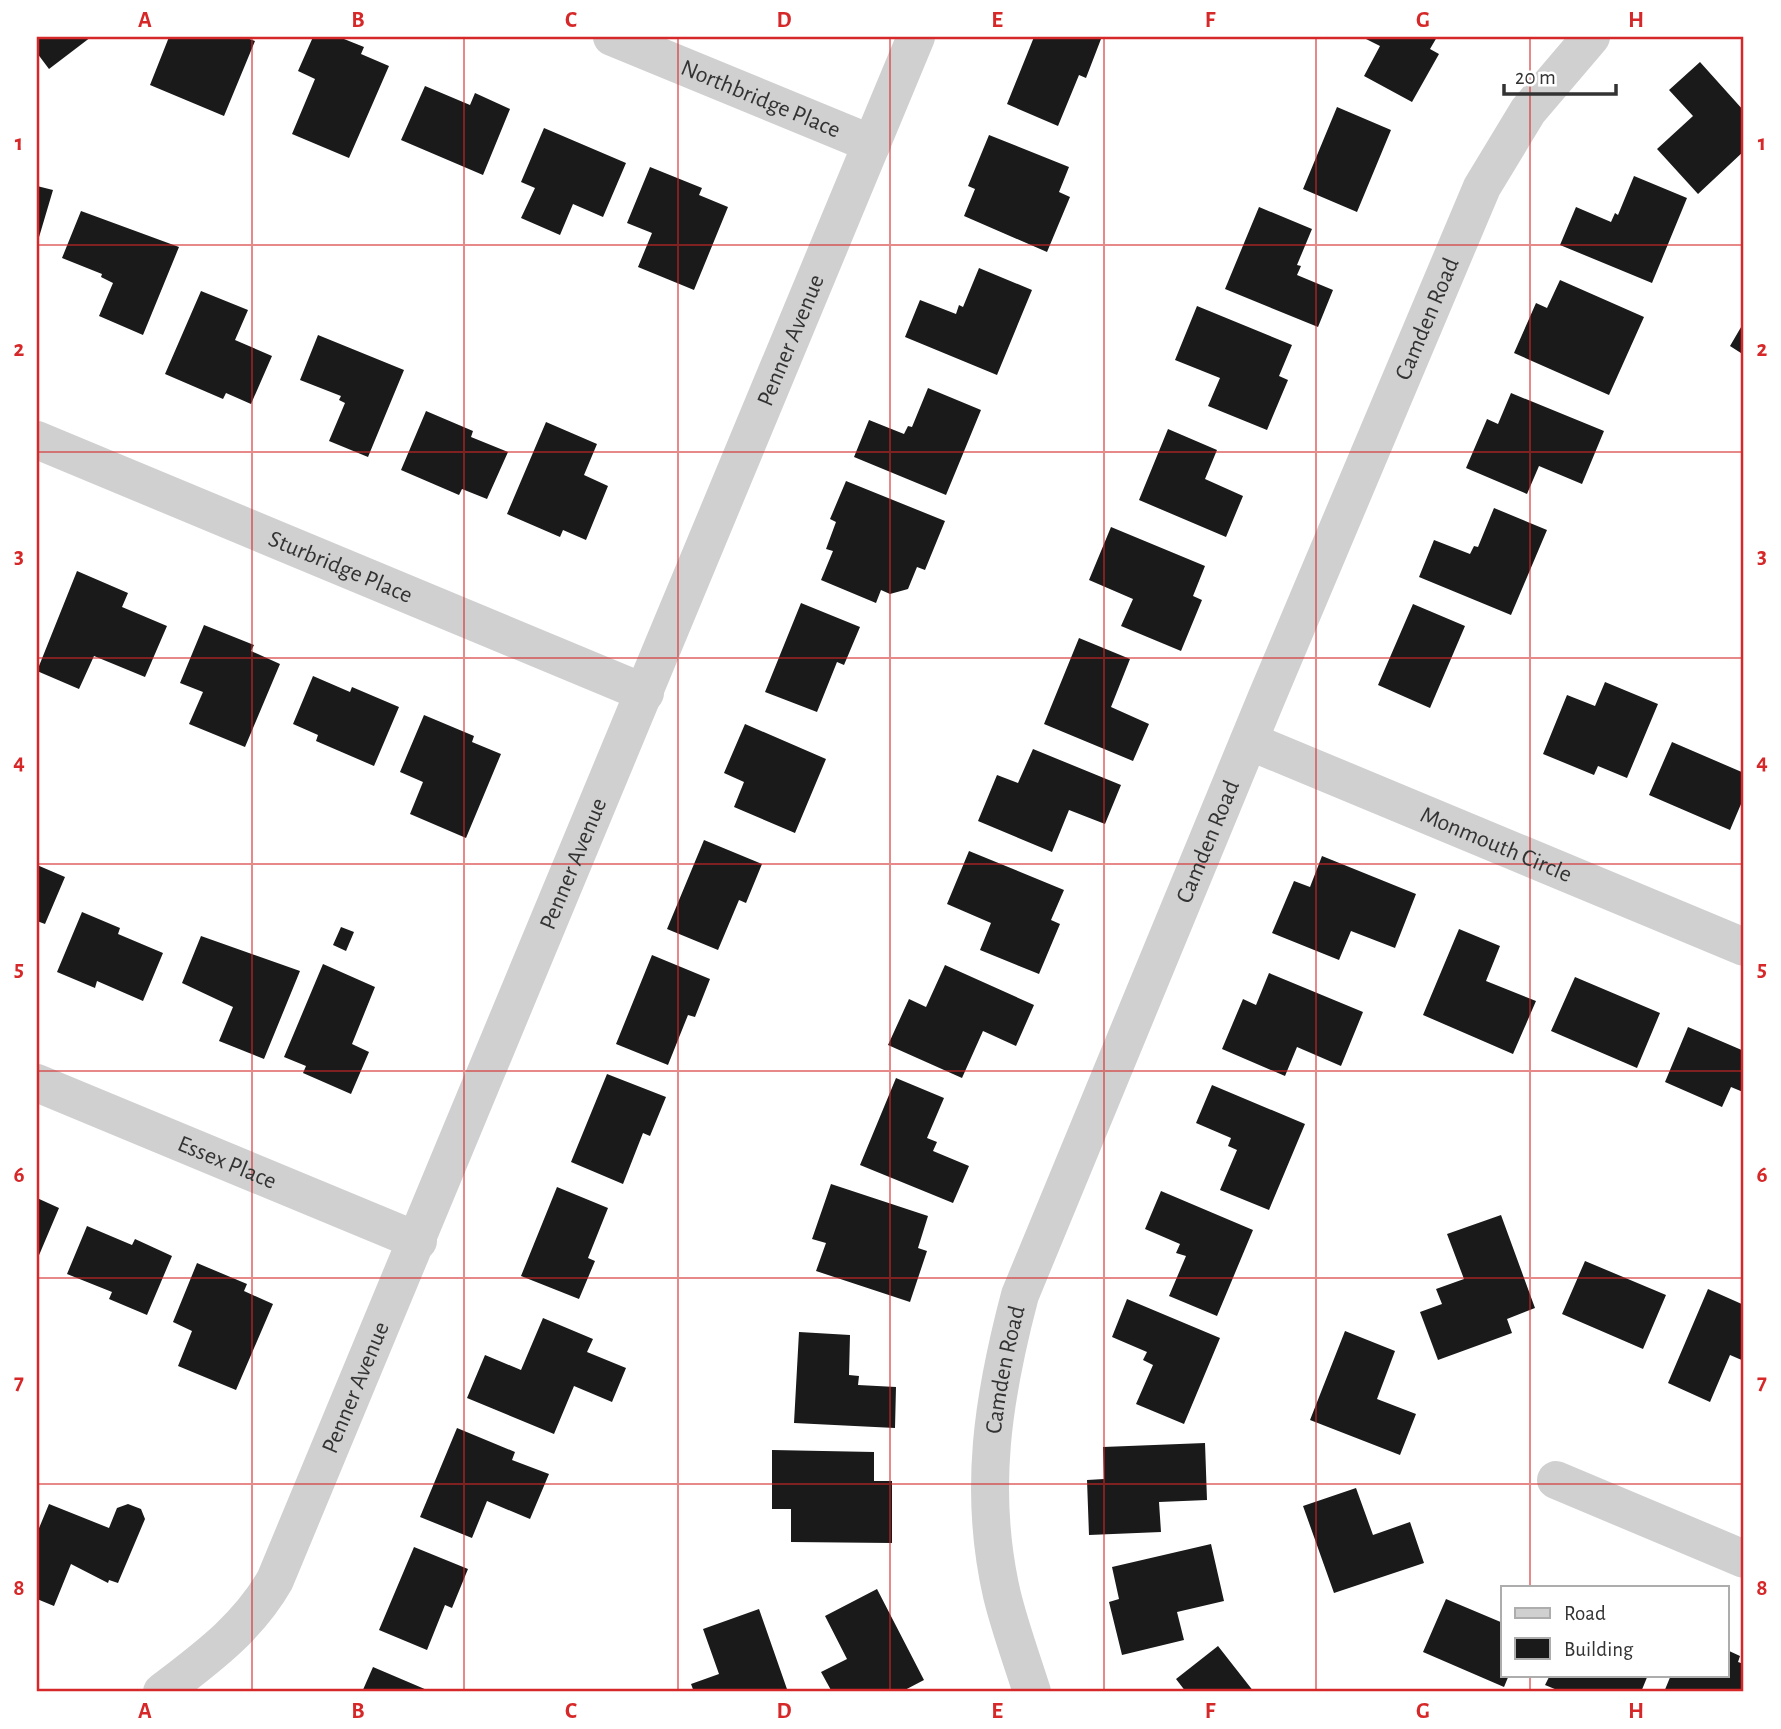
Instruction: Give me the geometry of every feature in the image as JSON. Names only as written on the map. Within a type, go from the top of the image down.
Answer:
[{"type":"street","name":"Northbridge Place","points":[[612,37],[872,144]]},
{"type":"street","name":"Penner Avenue","points":[[162,1692],[224,1644],[247,1621],[275,1580],[916,37]]},
{"type":"street","name":"Camden Road","points":[[1032,1692],[1003,1596],[995,1555],[989,1480],[999,1372],[1020,1295],[1482,187],[1528,111],[1591,37]]},
{"type":"street","name":"Sturbridge Place","points":[[37,440],[645,692]]},
{"type":"street","name":"Monmouth Circle","points":[[1249,741],[1744,947]]},
{"type":"street","name":"Essex Place","points":[[37,1083],[418,1241]]},
{"type":"street","points":[[1556,1480],[1744,1559]]},
{"type":"building","points":[[37,37],[91,37],[49,69],[37,53]]},
{"type":"building","points":[[169,37],[244,37],[255,41],[224,116],[150,85]]},
{"type":"building","points":[[313,37],[339,37],[364,47],[361,54],[389,66],[349,158],[292,134],[315,79],[298,71]]},
{"type":"building","points":[[1034,37],[1101,39],[1086,78],[1079,75],[1058,126],[1007,104]]},
{"type":"building","points":[[1362,37],[1437,37],[1430,49],[1439,54],[1412,102],[1364,76],[1380,46]]},
{"type":"building","points":[[1700,62],[1744,111],[1744,151],[1698,194],[1657,149],[1693,116],[1669,90]]},
{"type":"building","points":[[425,86],[470,105],[475,93],[510,109],[483,175],[401,140]]},
{"type":"building","points":[[1337,107],[1391,130],[1357,212],[1303,189]]},
{"type":"building","points":[[544,128],[626,163],[603,217],[573,204],[560,235],[521,218],[535,188],[521,182]]},
{"type":"building","points":[[989,135],[1069,167],[1059,192],[1070,197],[1047,252],[964,216],[975,189],[968,186]]},
{"type":"building","points":[[650,167],[702,188],[699,195],[728,207],[694,290],[638,267],[652,233],[627,223]]},
{"type":"building","points":[[1634,176],[1687,198],[1652,283],[1560,245],[1576,207],[1611,222],[1615,213],[1618,215]]},
{"type":"building","points":[[37,186],[53,190],[37,244]]},
{"type":"building","points":[[1259,207],[1312,229],[1297,265],[1301,266],[1297,275],[1333,290],[1318,327],[1225,289]]},
{"type":"building","points":[[81,211],[179,247],[143,335],[99,316],[113,283],[101,277],[102,274],[62,258]]},
{"type":"building","points":[[979,268],[1032,290],[997,375],[905,337],[920,300],[956,314],[959,305],[963,307]]},
{"type":"building","points":[[1560,280],[1644,317],[1609,395],[1514,353],[1536,303],[1547,308]]},
{"type":"building","points":[[201,291],[248,310],[235,340],[272,356],[251,404],[226,393],[223,399],[165,374]]},
{"type":"building","points":[[1197,306],[1292,345],[1279,376],[1288,380],[1267,430],[1208,406],[1220,378],[1175,360]]},
{"type":"building","points":[[1744,322],[1744,355],[1730,346]]},
{"type":"building","points":[[318,335],[404,370],[368,457],[329,441],[345,403],[339,400],[341,396],[300,380]]},
{"type":"building","points":[[928,388],[981,410],[946,495],[854,457],[869,420],[904,434],[908,426],[912,427]]},
{"type":"building","points":[[1511,393],[1604,431],[1582,484],[1539,466],[1527,494],[1466,468],[1487,419],[1498,424]]},
{"type":"building","points":[[426,411],[473,431],[471,437],[508,452],[487,499],[462,489],[459,495],[401,470]]},
{"type":"building","points":[[546,422],[597,444],[584,475],[608,486],[586,540],[563,530],[560,537],[507,514]]},
{"type":"building","points":[[1168,429],[1217,450],[1205,479],[1243,496],[1226,537],[1139,500]]},
{"type":"building","points":[[846,481],[945,521],[925,570],[917,567],[908,589],[890,594],[881,590],[876,603],[821,580],[833,551],[826,549],[836,522],[830,519]]},
{"type":"building","points":[[1494,508],[1547,530],[1511,615],[1419,577],[1434,540],[1470,554],[1474,546],[1478,547]]},
{"type":"building","points":[[1111,527],[1205,566],[1193,596],[1202,600],[1181,651],[1121,626],[1133,599],[1089,580]]},
{"type":"building","points":[[77,571],[128,593],[122,607],[167,626],[145,677],[94,656],[79,689],[37,671]]},
{"type":"building","points":[[801,603],[860,627],[844,665],[837,662],[817,712],[765,692]]},
{"type":"building","points":[[1413,604],[1465,626],[1430,708],[1378,685]]},
{"type":"building","points":[[204,625],[254,645],[251,651],[280,664],[245,747],[189,724],[203,692],[180,683]]},
{"type":"building","points":[[1079,638],[1130,659],[1111,707],[1149,724],[1133,761],[1044,724]]},
{"type":"building","points":[[313,676],[350,692],[352,687],[399,707],[374,766],[316,741],[318,735],[293,724]]},
{"type":"building","points":[[1605,682],[1658,704],[1627,778],[1598,766],[1594,775],[1543,754],[1567,695],[1595,706]]},
{"type":"building","points":[[424,715],[474,736],[472,742],[501,754],[466,838],[410,814],[423,782],[400,772]]},
{"type":"building","points":[[745,724],[826,759],[795,833],[734,807],[744,782],[724,773]]},
{"type":"building","points":[[1672,742],[1744,773],[1744,797],[1730,830],[1649,795]]},
{"type":"building","points":[[1033,749],[1121,785],[1105,824],[1069,810],[1052,852],[978,821],[997,775],[1018,783]]},
{"type":"building","points":[[704,840],[762,864],[746,903],[739,900],[718,950],[667,929]]},
{"type":"building","points":[[969,851],[1064,890],[1051,920],[1060,924],[1039,974],[980,950],[991,923],[947,904]]},
{"type":"building","points":[[1322,856],[1416,894],[1395,948],[1351,931],[1339,960],[1272,933],[1294,881],[1310,887]]},
{"type":"building","points":[[37,865],[65,877],[45,924],[37,921]]},
{"type":"building","points":[[82,912],[120,928],[118,934],[163,953],[143,1001],[97,981],[95,988],[57,972]]},
{"type":"building","points":[[341,927],[354,932],[346,951],[333,945]]},
{"type":"building","points":[[1459,929],[1500,946],[1486,981],[1536,1001],[1513,1054],[1423,1015]]},
{"type":"building","points":[[201,936],[300,971],[264,1059],[219,1041],[233,1007],[182,983]]},
{"type":"building","points":[[652,955],[710,979],[695,1017],[688,1015],[668,1065],[616,1044]]},
{"type":"building","points":[[323,964],[375,987],[352,1044],[369,1052],[351,1094],[303,1073],[306,1066],[284,1057]]},
{"type":"building","points":[[945,965],[1034,1005],[1016,1046],[983,1031],[962,1078],[888,1045],[909,999],[926,1007]]},
{"type":"building","points":[[1269,973],[1363,1012],[1341,1066],[1297,1047],[1285,1076],[1222,1049],[1243,999],[1256,1005]]},
{"type":"building","points":[[1575,977],[1660,1013],[1637,1068],[1551,1031]]},
{"type":"building","points":[[1688,1027],[1744,1051],[1743,1092],[1731,1087],[1722,1107],[1665,1082]]},
{"type":"building","points":[[607,1074],[666,1097],[650,1136],[643,1133],[623,1184],[571,1162]]},
{"type":"building","points":[[896,1078],[944,1098],[927,1138],[937,1142],[933,1151],[969,1166],[953,1203],[860,1165]]},
{"type":"building","points":[[1212,1085],[1305,1124],[1269,1210],[1220,1190],[1237,1150],[1228,1146],[1231,1138],[1196,1123]]},
{"type":"building","points":[[831,1184],[928,1216],[918,1248],[927,1251],[910,1302],[816,1271],[826,1243],[812,1239]]},
{"type":"building","points":[[557,1187],[608,1208],[588,1258],[595,1261],[579,1299],[521,1276]]},
{"type":"building","points":[[1161,1191],[1253,1230],[1217,1316],[1169,1296],[1186,1256],[1176,1253],[1180,1244],[1145,1229]]},
{"type":"building","points":[[37,1198],[59,1208],[37,1260]]},
{"type":"building","points":[[1501,1215],[1535,1308],[1507,1319],[1512,1333],[1438,1360],[1420,1312],[1442,1304],[1436,1289],[1464,1279],[1447,1234]]},
{"type":"building","points":[[87,1226],[132,1245],[135,1239],[172,1256],[147,1315],[109,1299],[112,1292],[67,1274]]},
{"type":"building","points":[[1585,1261],[1666,1295],[1643,1349],[1562,1314]]},
{"type":"building","points":[[197,1263],[247,1284],[244,1291],[273,1304],[236,1390],[178,1366],[192,1331],[173,1322]]},
{"type":"building","points":[[1708,1289],[1744,1305],[1744,1361],[1730,1355],[1710,1402],[1668,1383]]},
{"type":"building","points":[[1127,1299],[1220,1338],[1184,1424],[1136,1404],[1153,1365],[1143,1360],[1147,1352],[1112,1337]]},
{"type":"building","points":[[543,1318],[593,1339],[587,1352],[626,1368],[612,1402],[574,1386],[554,1434],[467,1398],[485,1355],[521,1370]]},
{"type":"building","points":[[1345,1331],[1395,1351],[1377,1399],[1416,1414],[1400,1455],[1310,1420]]},
{"type":"building","points":[[799,1332],[850,1335],[849,1375],[859,1376],[858,1385],[896,1387],[895,1428],[794,1423]]},
{"type":"building","points":[[457,1428],[515,1452],[512,1460],[549,1474],[530,1519],[487,1501],[472,1538],[420,1517]]},
{"type":"building","points":[[1205,1443],[1207,1500],[1159,1502],[1161,1532],[1089,1535],[1087,1480],[1104,1479],[1103,1447]]},
{"type":"building","points":[[772,1450],[874,1452],[874,1481],[892,1481],[892,1543],[791,1542],[791,1509],[772,1509]]},
{"type":"building","points":[[1356,1488],[1373,1535],[1410,1522],[1424,1563],[1334,1593],[1303,1506]]},
{"type":"building","points":[[49,1504],[109,1528],[117,1508],[128,1504],[141,1509],[145,1519],[118,1583],[109,1580],[108,1583],[71,1564],[54,1606],[37,1599],[37,1533]]},
{"type":"building","points":[[1211,1544],[1224,1601],[1177,1612],[1184,1640],[1122,1655],[1109,1602],[1119,1599],[1112,1567]]},
{"type":"building","points":[[414,1547],[468,1569],[452,1608],[445,1605],[427,1650],[379,1630]]},
{"type":"building","points":[[877,1589],[924,1680],[901,1692],[832,1692],[821,1672],[847,1659],[825,1616]]},
{"type":"building","points":[[1446,1599],[1501,1622],[1501,1676],[1509,1676],[1504,1687],[1423,1652]]},
{"type":"building","points":[[759,1609],[788,1692],[694,1692],[691,1684],[719,1674],[703,1629]]},
{"type":"building","points":[[1218,1646],[1254,1692],[1186,1692],[1176,1679]]},
{"type":"building","points":[[1728,1650],[1740,1656],[1738,1662],[1744,1664],[1744,1692],[1664,1692],[1671,1676],[1728,1676]]},
{"type":"building","points":[[373,1667],[427,1690],[362,1692]]},
{"type":"building","points":[[1550,1676],[1648,1676],[1641,1692],[1562,1692],[1545,1685]]}]
